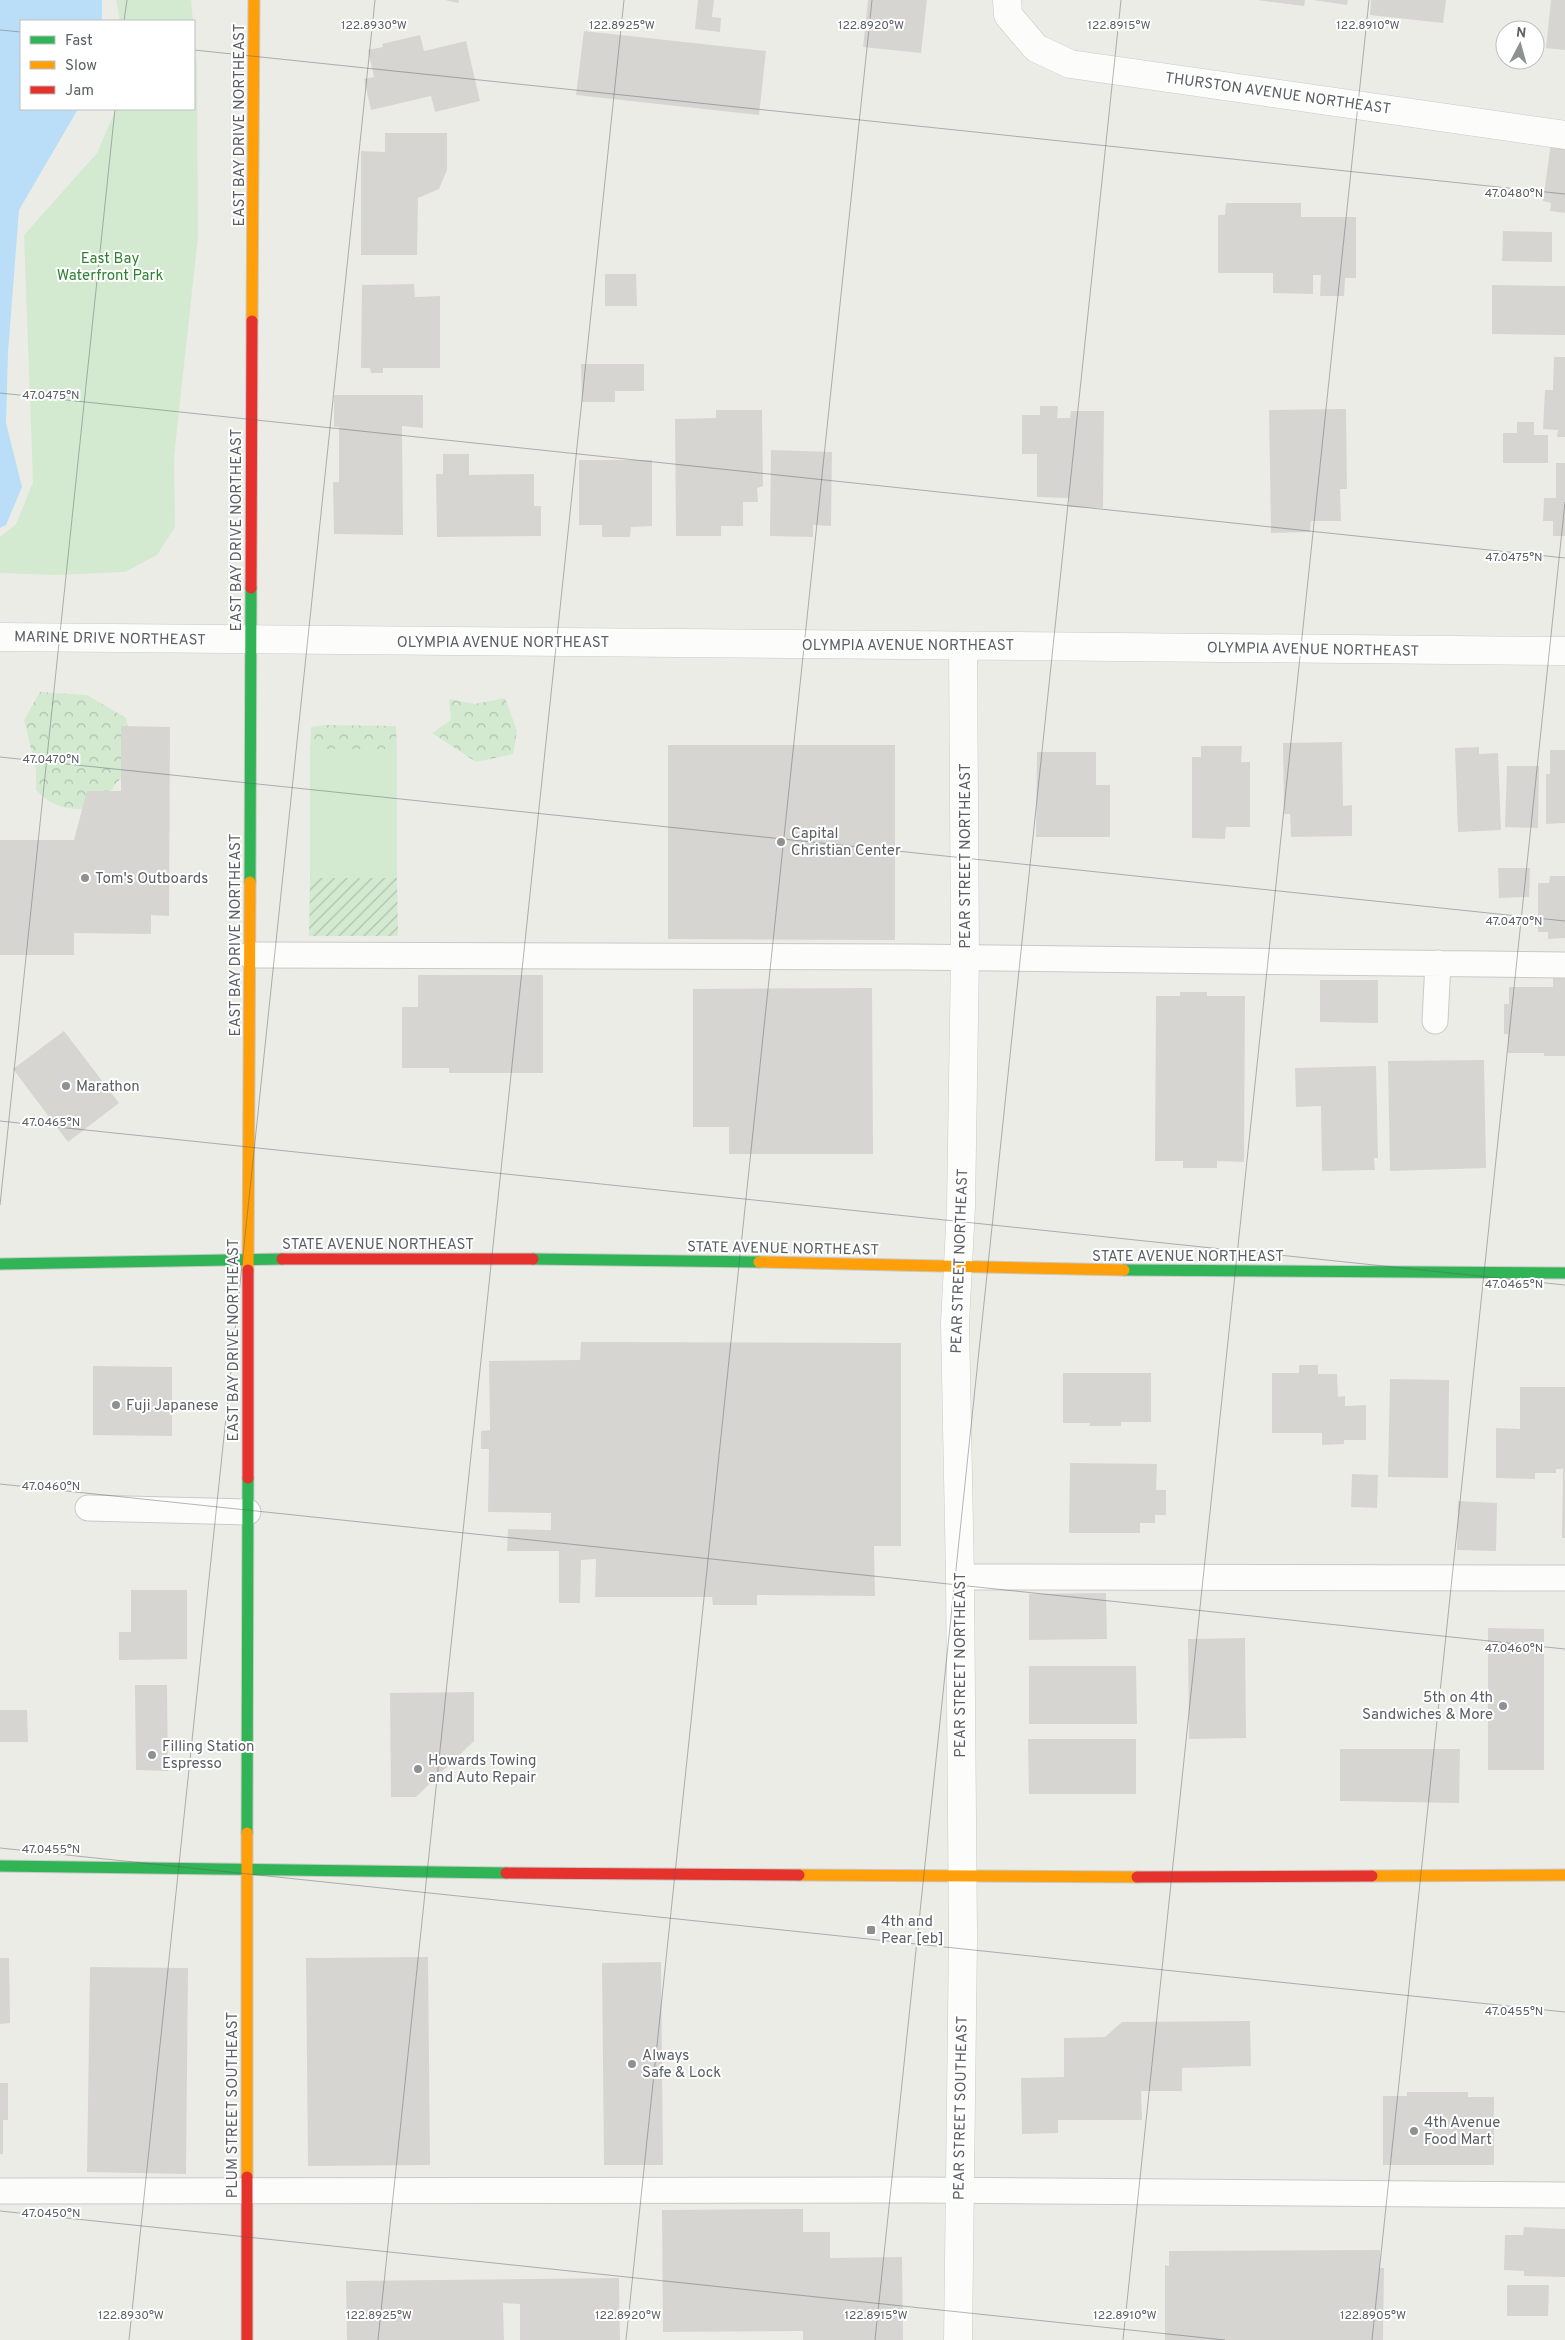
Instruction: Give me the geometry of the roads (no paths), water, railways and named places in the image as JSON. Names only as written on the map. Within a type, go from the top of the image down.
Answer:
[{"type":"main road","name":"EAST BAY DRIVE NORTHEAST","points":[[247,1869],[254,0]]},
{"type":"main road","name":"STATE AVENUE NORTHEAST","points":[[0,1264],[249,1260],[638,1259],[1122,1271],[1565,1273]]},
{"type":"main road","points":[[0,1866],[961,1875],[1565,1875]]},
{"type":"main road","name":"PLUM STREET SOUTHEAST","points":[[247,1869],[247,2340]]},
{"type":"street","name":"THURSTON AVENUE NORTHEAST","points":[[1008,8],[1036,48],[1070,64],[1565,135]]},
{"type":"street","name":"MARINE DRIVE NORTHEAST","points":[[0,637],[251,640]]},
{"type":"street","name":"OLYMPIA AVENUE NORTHEAST","points":[[251,640],[1565,651]]},
{"type":"street","name":"PEAR STREET NORTHEAST","points":[[961,1875],[960,1577],[955,1324],[959,1266],[966,957],[963,646]]},
{"type":"street","name":"PEAR STREET SOUTHEAST","points":[[958,2340],[963,1938],[961,1875]]},
{"type":"lane","points":[[250,955],[966,957],[1565,965]]},
{"type":"lane","points":[[1435,1021],[1438,963]]},
{"type":"lane","points":[[88,1508],[248,1512]]},
{"type":"lane","points":[[960,1577],[1565,1578]]},
{"type":"lane","points":[[0,2191],[959,2191],[1565,2195]]},
{"type":"water","points":[[0,0],[102,0],[102,20],[20,20],[20,110],[77,110],[19,210],[8,353],[6,423],[22,487],[6,525],[0,528]]},
{"type":"place","name":"Capital Christian Center","points":[[781,842]]},
{"type":"place","name":"Tom's Outboards","points":[[85,878]]},
{"type":"place","name":"Marathon","points":[[66,1086]]},
{"type":"place","name":"Fuji Japanese","points":[[116,1405]]},
{"type":"place","name":"5th on 4th Sandwiches & More","points":[[1503,1706]]},
{"type":"place","name":"Filling Station Espresso","points":[[152,1755]]},
{"type":"place","name":"Howards Towing and Auto Repair","points":[[418,1769]]},
{"type":"place","name":"4th and Pear [eb]","points":[[871,1930]]},
{"type":"place","name":"Always Safe & Lock","points":[[632,2064]]},
{"type":"place","name":"4th Avenue Food Mart","points":[[1414,2131]]},
{"type":"park label","name":"East Bay Waterfront Park","points":[[110,266]]}]
